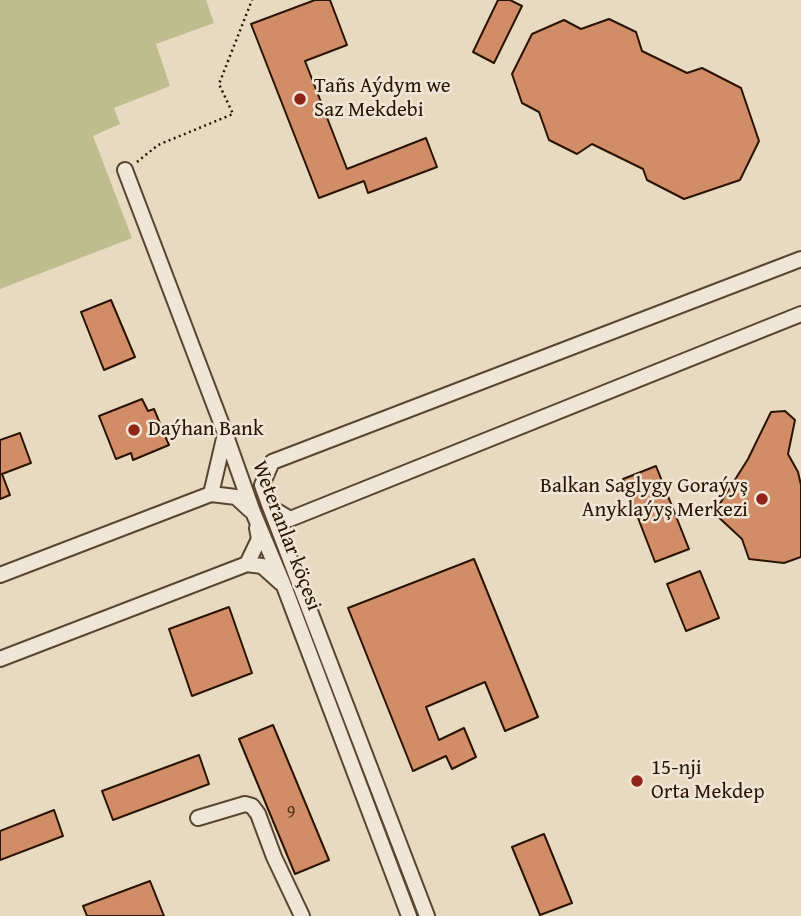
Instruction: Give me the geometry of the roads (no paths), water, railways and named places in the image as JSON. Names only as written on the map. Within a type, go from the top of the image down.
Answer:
[{"type":"street","name":"Weteranlar köçesi","points":[[125,170],[409,916]]},
{"type":"street","points":[[428,916],[262,485],[272,462],[801,259]]},
{"type":"street","points":[[270,508],[290,519],[801,313]]},
{"type":"street","points":[[211,494],[225,433]]},
{"type":"street","points":[[0,575],[211,494],[236,497],[253,512],[259,539],[247,564]]},
{"type":"street","points":[[0,659],[247,564],[262,566],[284,586]]},
{"type":"street","points":[[198,818],[245,804],[252,806],[258,814],[274,857],[302,916]]},
{"type":"place","name":"Tañs Aýdym we Saz Mekdebi","points":[[300,99]]},
{"type":"place","name":"Daýhan Bank","points":[[134,430]]},
{"type":"place","name":"Balkan Saglygy Goraýyş Anyklaýyş Merkezi","points":[[762,499]]},
{"type":"place","name":"15-nji Orta Mekdep","points":[[637,781]]}]
